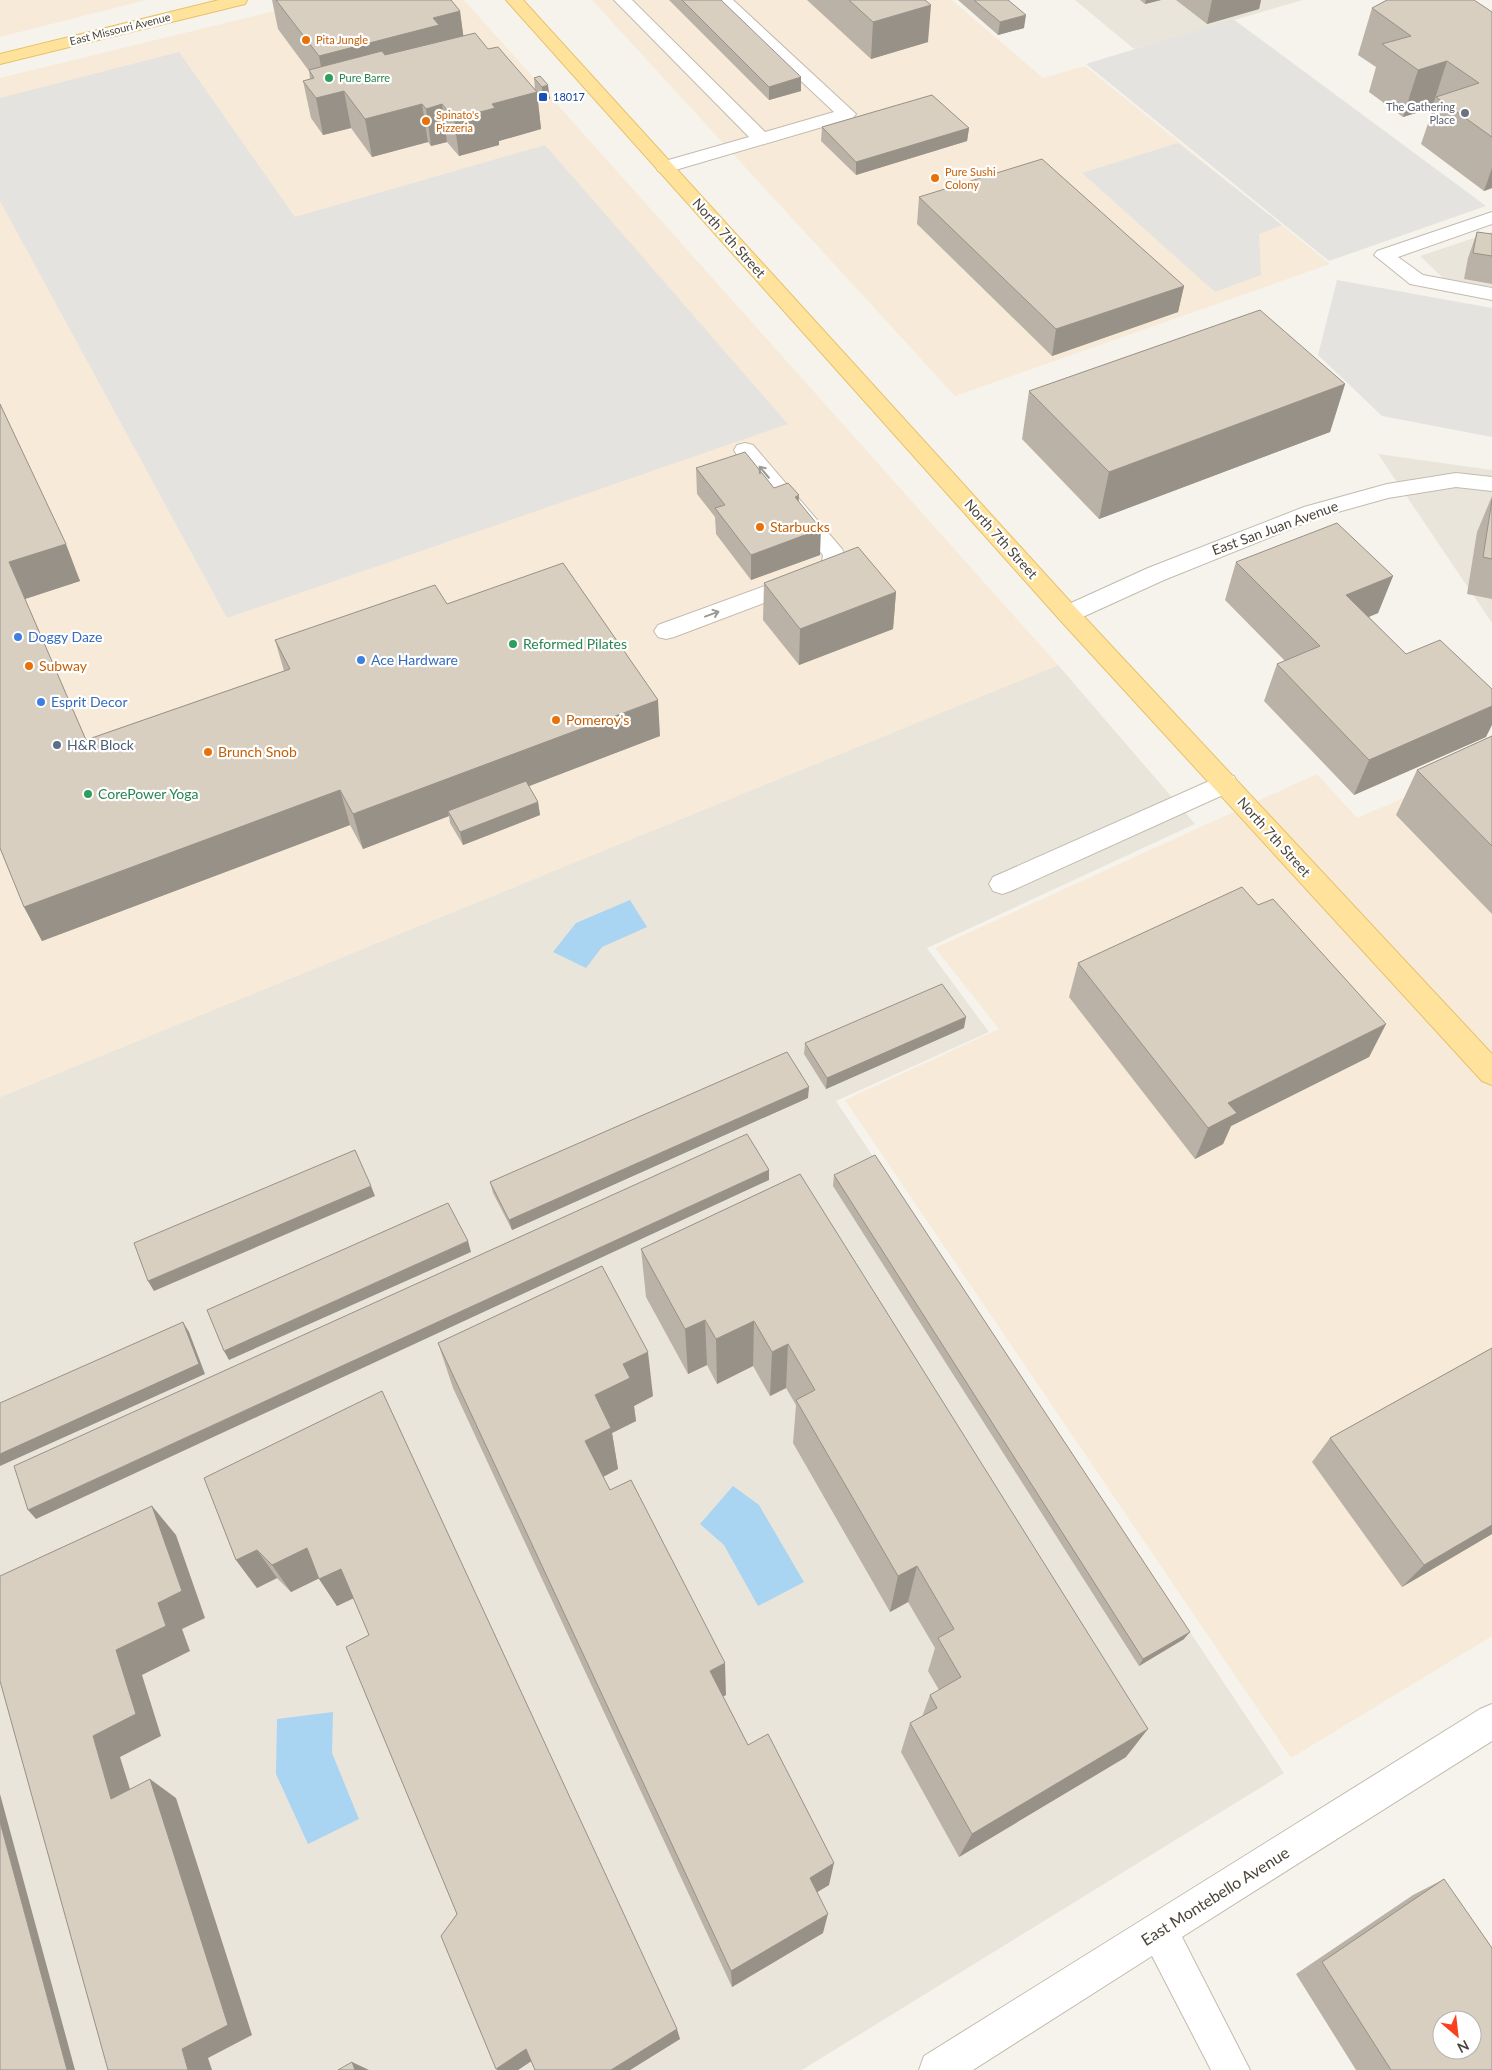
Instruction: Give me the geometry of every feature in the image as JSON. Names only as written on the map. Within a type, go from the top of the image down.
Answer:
[{"type":"main road","name":"East Missouri Avenue","points":[[0,59],[239,0]]},
{"type":"main road","name":"North 7th Street","points":[[514,0],[1068,614],[1492,1073]]},
{"type":"street","points":[[622,0],[762,139]]},
{"type":"street","points":[[665,167],[847,114],[723,0]]},
{"type":"street","points":[[1492,218],[1384,255],[1417,280],[1492,294]]},
{"type":"street","points":[[666,631],[822,573],[833,566],[834,554],[745,450]]},
{"type":"street","name":"East San Juan Avenue","points":[[1068,614],[1156,574],[1312,512],[1387,491],[1456,480],[1492,484]]},
{"type":"street","points":[[1002,884],[1225,783]]},
{"type":"street","name":"East Montebello Avenue","points":[[938,2070],[1492,1721]]},
{"type":"street","points":[[1159,1931],[1231,2070]]},
{"type":"shaded area","points":[[0,0],[146,0],[0,37]]},
{"type":"shaded area","points":[[320,0],[464,0],[1058,665],[0,1097],[0,78]]},
{"type":"shaded area","points":[[592,0],[952,0],[1043,78],[1085,66],[1330,264],[955,396]]},
{"type":"shaded area","points":[[1075,0],[1303,0],[1134,49]]},
{"type":"shaded area","points":[[1233,19],[1486,206],[1329,261],[1086,64]]},
{"type":"shaded area","points":[[179,52],[295,217],[545,145],[788,424],[227,618],[0,201],[0,98]]},
{"type":"shaded area","points":[[1178,143],[1282,225],[1259,234],[1261,275],[1215,292],[1082,173]]},
{"type":"shaded area","points":[[1492,232],[1492,287],[1444,279],[1420,256]]},
{"type":"shaded area","points":[[1337,280],[1492,308],[1492,437],[1382,416],[1318,355]]},
{"type":"shaded area","points":[[1378,454],[1492,470],[1492,623]]},
{"type":"shaded area","points":[[1058,665],[1195,824],[927,948],[989,1032],[836,1101],[1284,1773],[802,2070],[0,2070],[0,1097]]},
{"type":"shaded area","points":[[1492,760],[1492,1636],[1291,1758],[845,1100],[999,1029],[935,948],[1317,774],[1357,818]]},
{"type":"water","points":[[630,900],[647,927],[602,947],[586,968],[553,952],[576,923]]},
{"type":"water","points":[[733,1486],[759,1505],[804,1582],[758,1606],[724,1545],[700,1524]]},
{"type":"water","points":[[333,1712],[332,1753],[359,1819],[308,1844],[276,1774],[277,1719]]},
{"type":"building","points":[[276,0],[451,0],[460,11],[433,18],[439,25],[319,56]]},
{"type":"building","points":[[682,0],[721,0],[801,77],[769,87]]},
{"type":"building","points":[[849,0],[925,0],[931,5],[873,22]]},
{"type":"building","points":[[974,0],[1008,0],[1026,15],[1000,22]]},
{"type":"building","points":[[1387,0],[1474,0],[1492,12],[1492,137],[1436,97],[1479,83],[1447,61],[1418,70],[1382,44],[1411,36],[1372,8]]},
{"type":"building","points":[[475,33],[488,49],[498,47],[537,92],[492,104],[495,108],[454,119],[442,104],[426,109],[422,104],[365,119],[344,91],[316,98],[303,81],[314,78],[309,70],[382,51],[385,55]]},
{"type":"building","points":[[540,76],[548,85],[542,87],[534,78]]},
{"type":"building","points":[[932,95],[969,128],[856,162],[822,127]]},
{"type":"building","points":[[1042,159],[1184,286],[1056,329],[919,197]]},
{"type":"building","points":[[1477,232],[1492,234],[1492,256],[1473,253]]},
{"type":"building","points":[[1260,310],[1345,384],[1109,472],[1029,391]]},
{"type":"building","points":[[0,404],[66,544],[9,562],[86,740],[290,669],[275,640],[435,585],[447,604],[563,563],[658,700],[353,814],[340,790],[24,907],[0,848]]},
{"type":"building","points":[[745,452],[774,488],[788,483],[799,495],[795,497],[821,529],[751,555],[715,508],[725,505],[696,468]]},
{"type":"building","points":[[1492,500],[1492,559],[1483,557]]},
{"type":"building","points":[[1337,523],[1393,576],[1346,595],[1406,654],[1440,640],[1492,689],[1492,706],[1369,760],[1277,664],[1320,646],[1236,562]]},
{"type":"building","points":[[858,547],[896,592],[800,629],[764,583]]},
{"type":"building","points":[[1492,736],[1492,846],[1417,770]]},
{"type":"building","points":[[526,781],[538,802],[460,832],[448,811]]},
{"type":"building","points":[[1242,887],[1258,905],[1273,899],[1386,1024],[1228,1103],[1237,1113],[1208,1128],[1078,963]]},
{"type":"building","points":[[942,984],[966,1017],[827,1078],[805,1043]]},
{"type":"building","points":[[787,1052],[809,1087],[509,1220],[490,1182]]},
{"type":"building","points":[[747,1134],[769,1170],[28,1510],[14,1466]]},
{"type":"building","points":[[355,1150],[371,1186],[148,1281],[134,1243]]},
{"type":"building","points":[[875,1155],[1190,1632],[1143,1659],[834,1175]]},
{"type":"building","points":[[800,1174],[1148,1729],[972,1834],[910,1723],[937,1708],[930,1695],[961,1677],[938,1638],[954,1629],[917,1566],[898,1576],[796,1400],[815,1390],[788,1344],[772,1352],[754,1321],[716,1339],[705,1320],[685,1329],[641,1249]]},
{"type":"building","points":[[448,1203],[468,1241],[224,1351],[207,1310]]},
{"type":"building","points":[[602,1266],[648,1352],[623,1364],[630,1378],[595,1395],[611,1428],[585,1441],[610,1490],[631,1480],[725,1663],[710,1671],[748,1745],[768,1734],[834,1863],[810,1878],[828,1914],[731,1971],[438,1343]]},
{"type":"building","points":[[183,1322],[199,1364],[0,1454],[0,1403]]},
{"type":"building","points":[[1492,1348],[1492,1525],[1424,1565],[1330,1438]]},
{"type":"building","points":[[382,1391],[677,2029],[611,2070],[535,2070],[526,2049],[496,2069],[441,1936],[457,1914],[346,1647],[369,1635],[341,1569],[319,1579],[307,1548],[272,1565],[257,1550],[236,1560],[204,1478]]},
{"type":"building","points":[[152,1506],[182,1591],[158,1603],[166,1626],[116,1650],[136,1714],[93,1736],[111,1799],[150,1779],[228,2025],[182,2049],[188,2070],[108,2070],[0,1681],[0,1576]]},
{"type":"building","points":[[0,1822],[67,2070],[0,2070]]},
{"type":"building","points":[[1444,1879],[1492,1948],[1492,2070],[1391,2070],[1322,1962]]},
{"type":"building","points":[[352,2062],[355,2070],[338,2070]]},
{"type":"place","name":"Pita Jungle","points":[[306,40]]},
{"type":"place","name":"Pure Barre","points":[[329,78]]},
{"type":"place","name":"18017","points":[[543,97]]},
{"type":"place","name":"The Gathering Place","points":[[1465,113]]},
{"type":"place","name":"Spinato's Pizzeria","points":[[426,121]]},
{"type":"place","name":"Pure Sushi Colony","points":[[935,178]]},
{"type":"place","name":"Starbucks","points":[[760,527]]},
{"type":"place","name":"Doggy Daze","points":[[18,637]]},
{"type":"place","name":"Reformed Pilates","points":[[513,644]]},
{"type":"place","name":"Ace Hardware","points":[[361,660]]},
{"type":"place","name":"Subway","points":[[29,666]]},
{"type":"place","name":"Esprit Decor","points":[[41,702]]},
{"type":"place","name":"Pomeroy's","points":[[556,720]]},
{"type":"place","name":"H&R Block","points":[[57,745]]},
{"type":"place","name":"Brunch Snob","points":[[208,752]]},
{"type":"place","name":"CorePower Yoga","points":[[88,794]]}]
